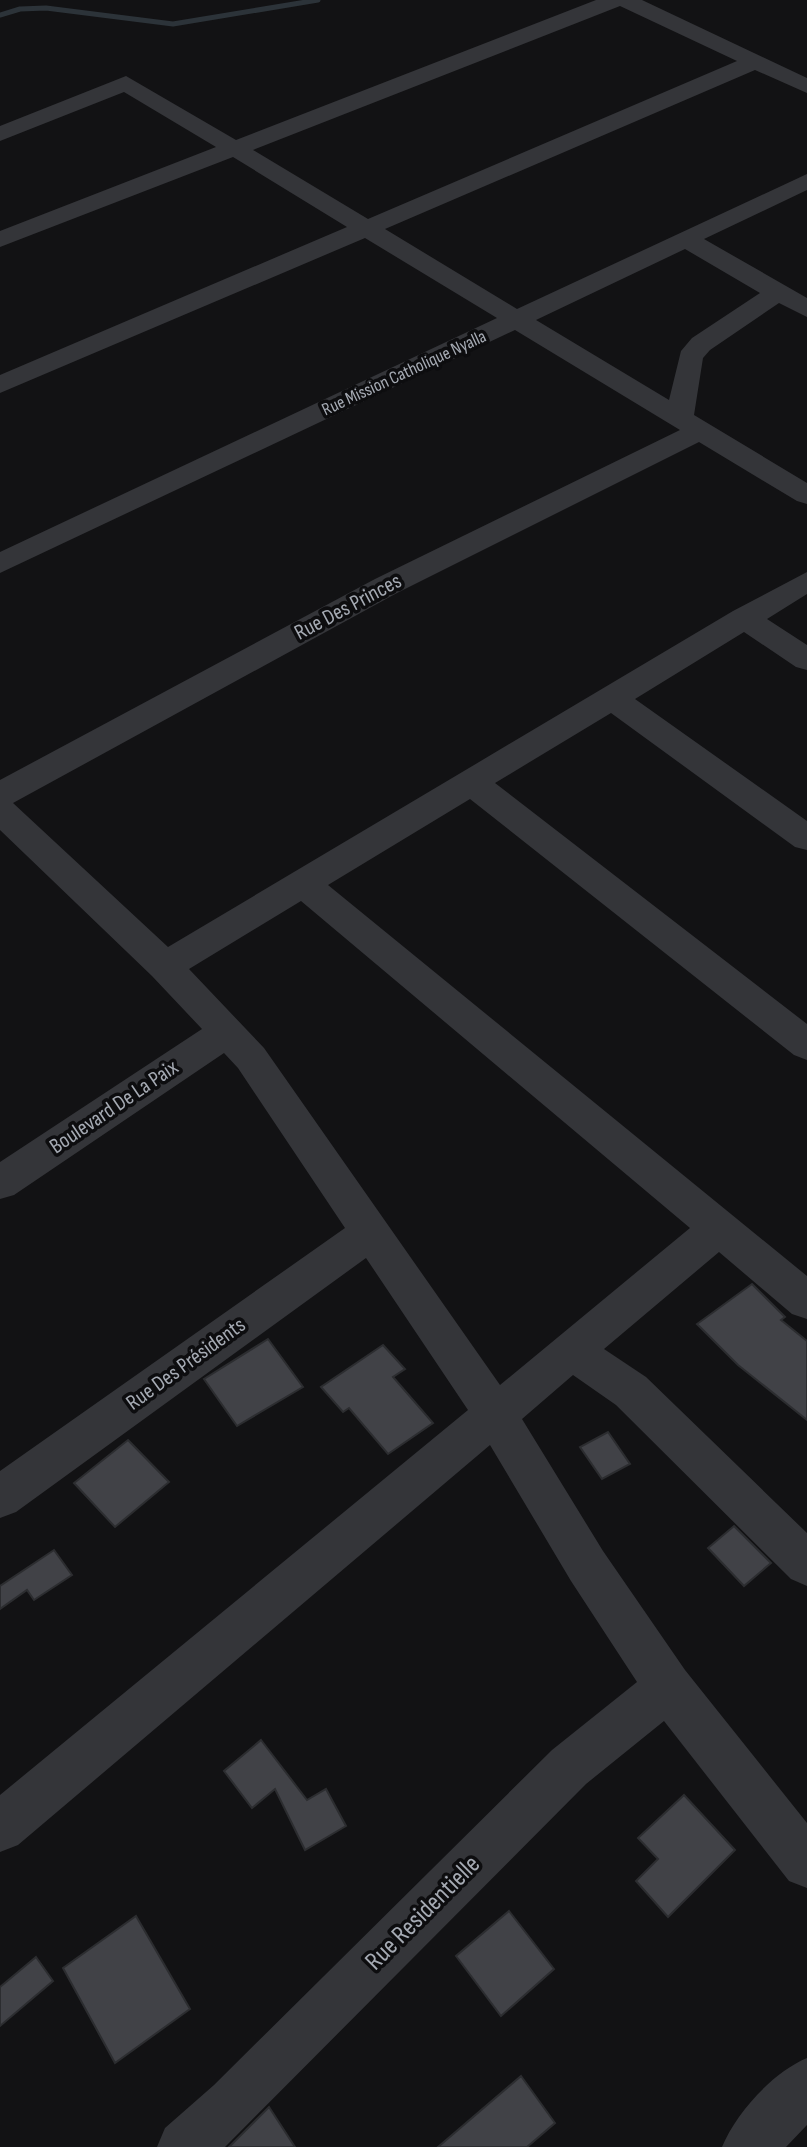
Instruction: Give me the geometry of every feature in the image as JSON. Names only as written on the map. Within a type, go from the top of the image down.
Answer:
[{"type":"street","points":[[0,240],[615,0]]},
{"type":"street","points":[[625,0],[807,86]]},
{"type":"street","points":[[0,385],[755,62]]},
{"type":"street","points":[[0,134],[126,83],[807,495]]},
{"type":"street","name":"Rue Mission Catholique Nyalla","points":[[0,564],[805,184]]},
{"type":"street","points":[[686,239],[807,309]]},
{"type":"street","points":[[690,424],[690,357],[701,344],[778,292]]},
{"type":"street","name":"Rue Des Princes","points":[[0,795],[690,424]]},
{"type":"street","points":[[165,966],[807,581]]},
{"type":"street","points":[[744,618],[807,660]]},
{"type":"street","points":[[612,698],[807,838]]},
{"type":"street","points":[[471,782],[807,1045]]},
{"type":"street","points":[[0,810],[165,966],[228,1031],[372,1231],[494,1412],[587,1566],[668,1687],[807,1863]]},
{"type":"street","points":[[303,883],[807,1301]]},
{"type":"street","name":"Boulevard De La Paix","points":[[0,1183],[228,1031]]},
{"type":"street","points":[[0,1827],[494,1412],[718,1229]]},
{"type":"street","name":"Rue Des Présidents","points":[[0,1497],[372,1231]]},
{"type":"street","points":[[571,1350],[631,1391],[807,1564]]},
{"type":"street","name":"Rue Residentielle","points":[[184,2147],[233,2104],[569,1767],[668,1687]]},
{"type":"street","points":[[749,2147],[807,2085]]},
{"type":"building","points":[[752,1284],[785,1317],[781,1320],[807,1341],[807,1420],[738,1365],[697,1324]]},
{"type":"building","points":[[268,1339],[303,1387],[237,1426],[204,1379]]},
{"type":"building","points":[[383,1345],[405,1369],[393,1377],[433,1423],[388,1454],[349,1408],[343,1412],[321,1387]]},
{"type":"building","points":[[608,1432],[630,1464],[602,1479],[580,1447]]},
{"type":"building","points":[[128,1440],[169,1482],[115,1527],[74,1483]]},
{"type":"building","points":[[734,1526],[771,1563],[744,1586],[708,1548]]},
{"type":"building","points":[[54,1550],[72,1575],[34,1600],[27,1590],[0,1609],[0,1586]]},
{"type":"building","points":[[261,1740],[307,1800],[326,1789],[346,1826],[305,1850],[275,1789],[252,1808],[224,1771]]},
{"type":"building","points":[[684,1795],[735,1850],[668,1917],[636,1881],[658,1859],[638,1838]]},
{"type":"building","points":[[509,1911],[554,1969],[501,2016],[456,1956]]},
{"type":"building","points":[[136,1916],[190,2009],[115,2063],[63,1968]]},
{"type":"building","points":[[36,1957],[53,1981],[0,2026],[0,1987]]},
{"type":"building","points":[[521,2076],[555,2123],[527,2147],[438,2147]]},
{"type":"building","points":[[269,2107],[295,2147],[229,2147]]},
{"type":"waterway","points":[[0,15],[20,9],[46,8],[173,24],[318,0]]}]
